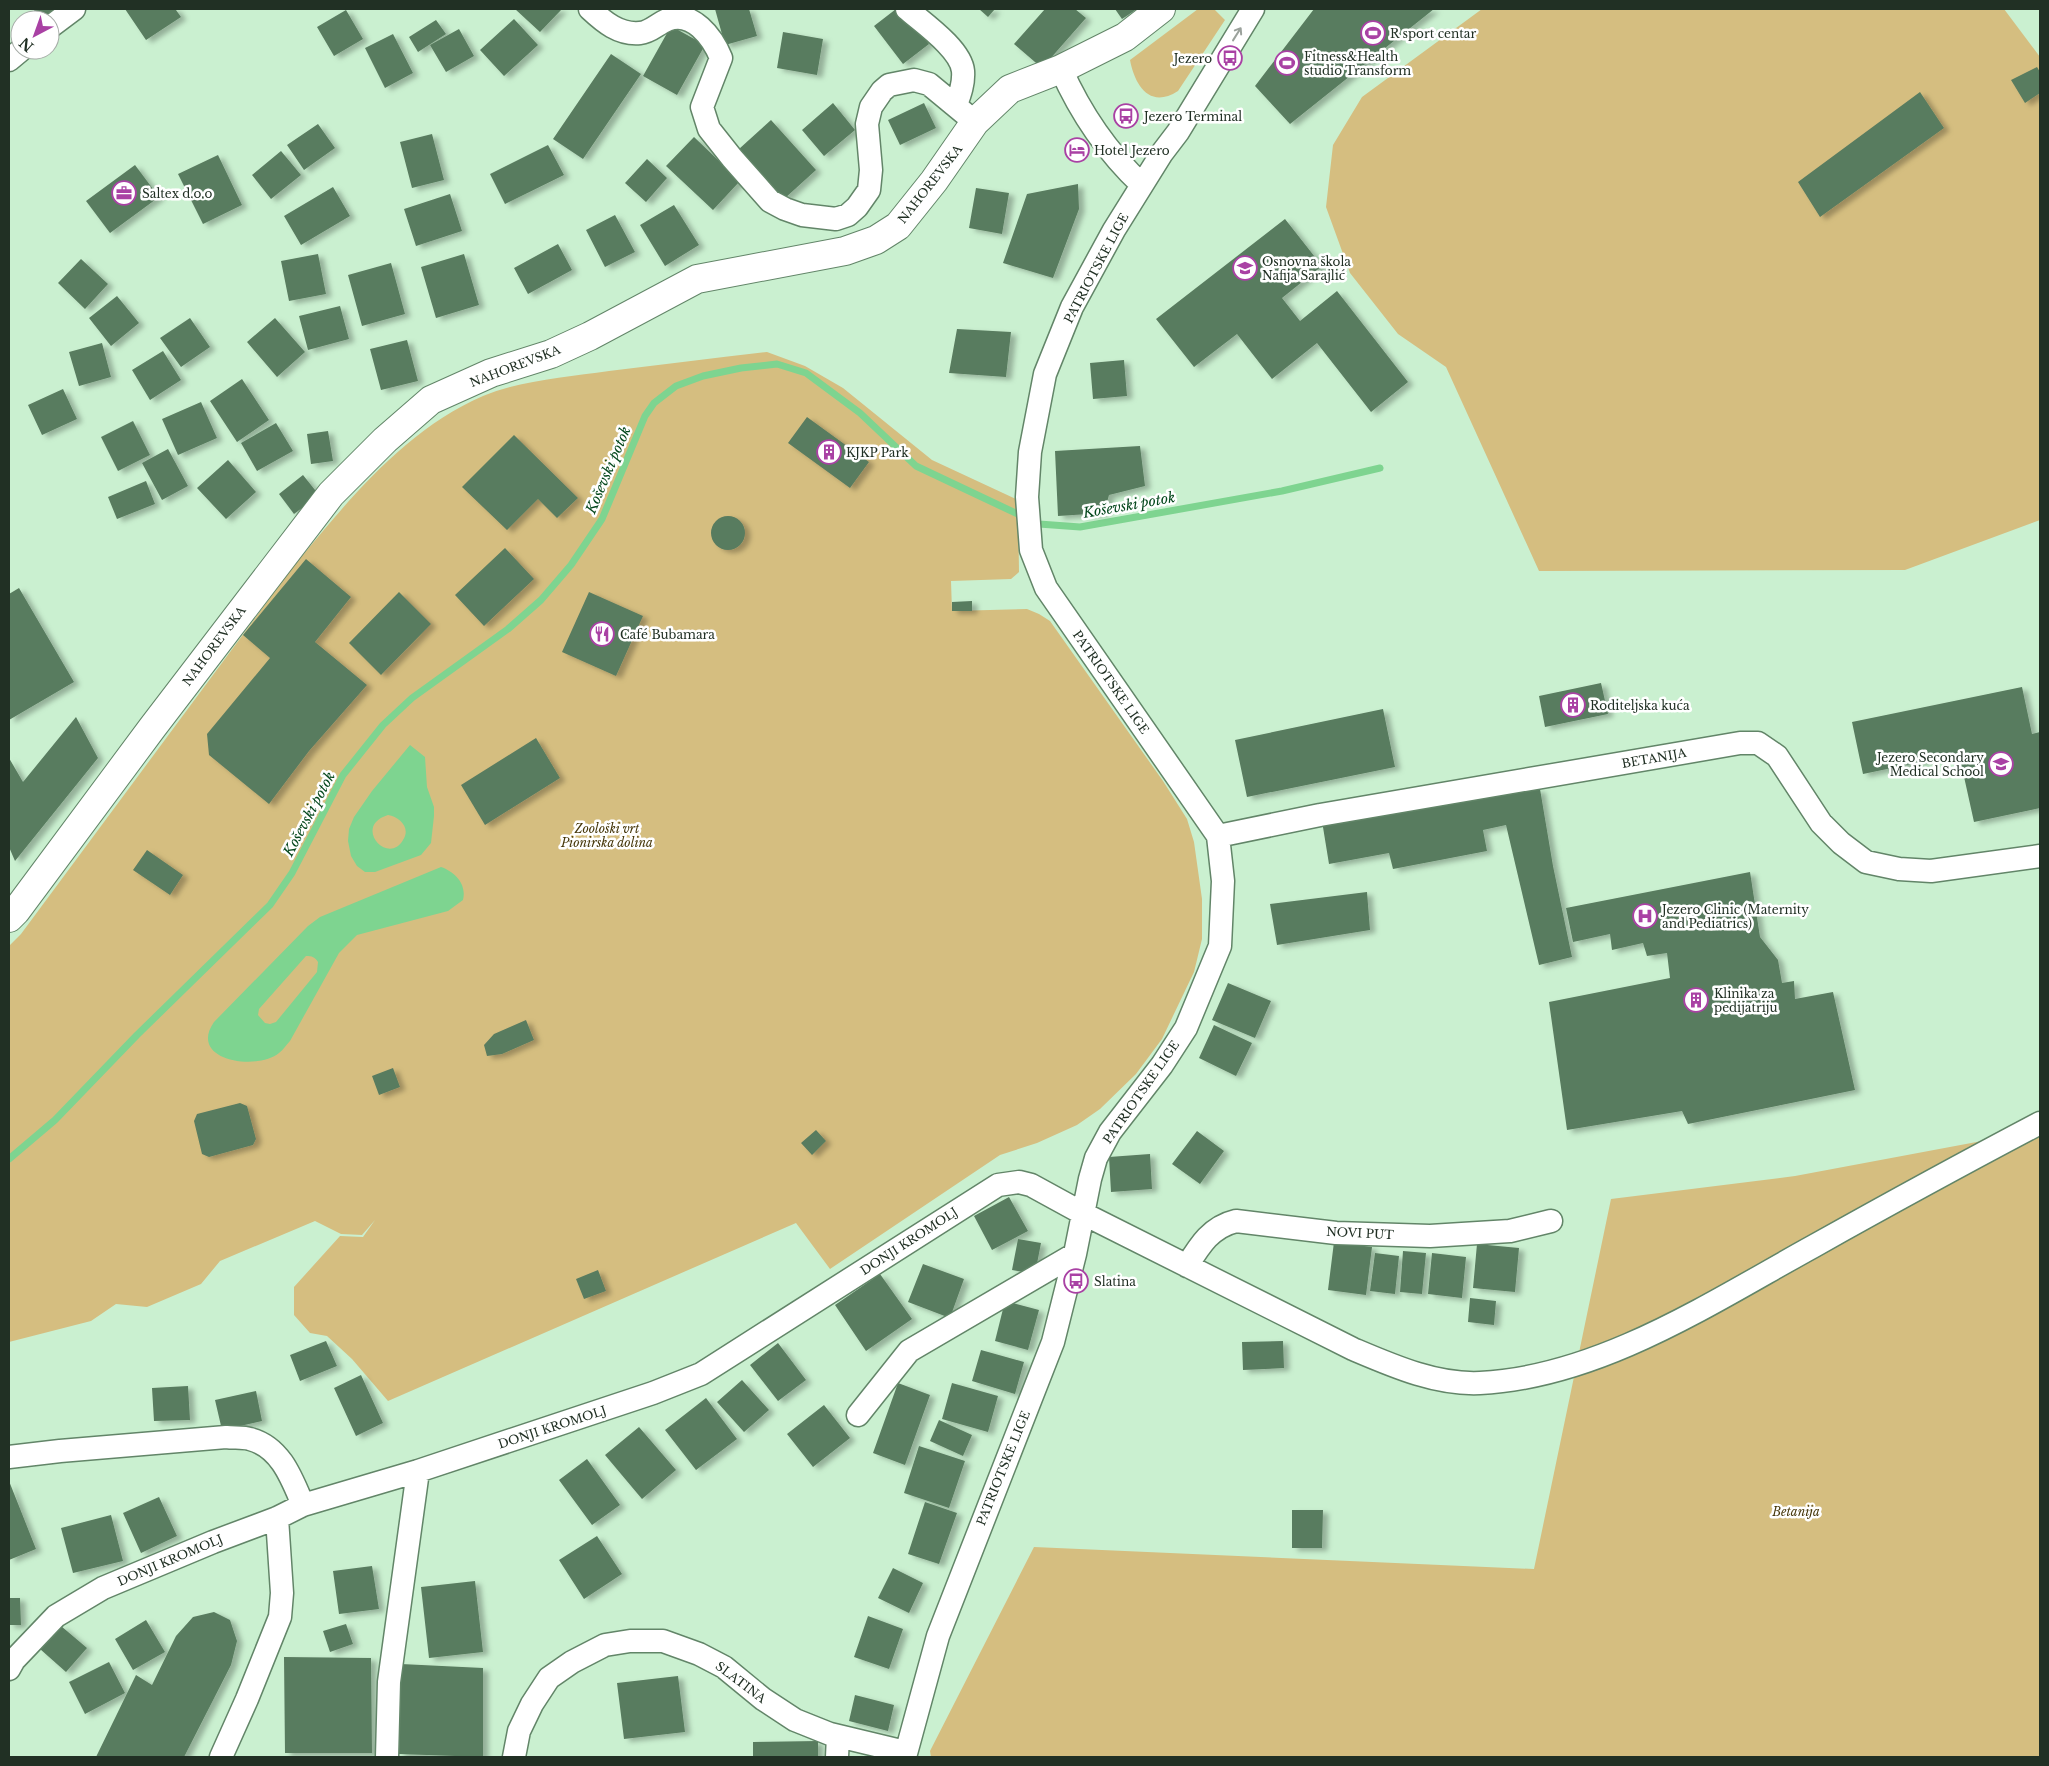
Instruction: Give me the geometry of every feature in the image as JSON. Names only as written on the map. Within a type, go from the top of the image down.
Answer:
[{"type":"street","points":[[60,20],[74,9]]},
{"type":"street","points":[[590,9],[614,28],[626,32],[640,33],[653,30],[668,19],[683,17],[695,23],[707,33],[716,45],[721,58],[702,107],[709,129],[770,201],[786,210],[802,215],[836,219],[848,215],[857,207],[869,190],[871,170],[867,124],[871,107],[882,91],[889,85],[914,80],[929,84],[966,114]]},
{"type":"street","points":[[907,9],[957,56],[963,70],[962,89],[966,114]]},
{"type":"street","name":"NAHOREVSKA","points":[[9,918],[331,494],[378,447],[431,400],[491,373],[558,350],[590,336],[697,279],[845,251],[876,240],[898,226],[934,181],[966,114],[1010,89],[1061,69],[1125,37],[1161,9]]},
{"type":"street","name":"PATRIOTSKE LIGE","points":[[905,1755],[938,1636],[1053,1342],[1096,1158],[1110,1132],[1162,1065],[1186,1028],[1220,946],[1223,881],[1218,836],[1046,588],[1031,550],[1032,538],[1027,497],[1030,452],[1045,374],[1072,307],[1114,230],[1178,132],[1192,105],[1252,9]]},
{"type":"street","points":[[1061,69],[1071,91],[1105,143],[1126,170],[1142,185]]},
{"type":"street","name":"BETANIJA","points":[[1218,836],[1330,814],[1740,743],[1758,743],[1777,756],[1821,823],[1841,843],[1866,862],[1900,869],[1931,871],[2040,856]]},
{"type":"street","name":"DONJI KROMOLJ","points":[[9,1669],[14,1660],[56,1616],[103,1588],[212,1542],[277,1518],[303,1505],[418,1471],[653,1394],[701,1374],[998,1185],[1019,1182],[1032,1185],[1084,1214],[1353,1350],[1422,1376],[1478,1383],[1532,1377],[1594,1358],[1663,1330],[1898,1198],[2040,1123]]},
{"type":"street","name":"NOVI PUT","points":[[1187,1266],[1209,1234],[1224,1224],[1236,1221],[1336,1233],[1430,1236],[1510,1231],[1551,1221]]},
{"type":"street","points":[[858,1415],[909,1351],[1075,1254]]},
{"type":"street","points":[[9,1457],[226,1437],[251,1439],[272,1450],[290,1473],[303,1505]]},
{"type":"street","points":[[387,1757],[389,1682],[418,1471]]},
{"type":"street","points":[[221,1757],[280,1617],[282,1593],[277,1518]]},
{"type":"street","name":"SLATINA","points":[[514,1757],[518,1731],[532,1704],[549,1678],[572,1662],[605,1645],[630,1641],[663,1641],[699,1654],[724,1667],[763,1699],[837,1747],[905,1755]]},
{"type":"green space","points":[[1198,9],[1214,9],[1225,20],[1178,91],[1168,96],[1159,97],[1145,92],[1132,70],[1130,60]]},
{"type":"green space","points":[[1482,9],[2004,9],[2040,57],[2040,520],[1905,570],[1539,571],[1446,367],[1398,334],[1350,273],[1326,207],[1333,145],[1362,97]]},
{"type":"green space","name":"Zoološki vrt Pionirska dolina","points":[[767,352],[805,366],[843,388],[932,460],[1018,500],[1019,572],[1011,579],[951,581],[952,611],[1027,609],[1050,621],[1163,781],[1187,819],[1194,842],[1202,899],[1202,939],[1194,972],[1162,1039],[1136,1074],[1100,1109],[1077,1125],[1037,1143],[1000,1155],[830,1269],[796,1223],[388,1401],[352,1359],[327,1336],[310,1333],[294,1315],[294,1287],[340,1236],[363,1237],[375,1220],[362,1235],[341,1234],[315,1221],[220,1261],[201,1284],[147,1307],[116,1304],[91,1321],[9,1342],[9,946],[21,934],[293,567],[356,493],[402,448],[454,410],[483,396],[513,386],[545,380]]},
{"type":"green space","name":"Betanija","points":[[2040,1130],[2040,1757],[931,1757],[930,1751],[1034,1547],[1534,1569],[1611,1199],[1795,1176]]},
{"type":"shaded area","points":[[410,745],[425,757],[427,787],[434,807],[434,816],[431,843],[421,855],[375,872],[365,872],[357,866],[351,856],[348,841],[349,829],[354,817],[372,791]],"holes":[[[388,815],[403,824],[406,831],[403,840],[397,847],[389,849],[376,841],[373,835],[373,827],[378,820]]]},
{"type":"shaded area","points":[[441,867],[459,879],[464,894],[463,900],[448,911],[357,935],[339,953],[290,1041],[279,1053],[256,1061],[228,1059],[217,1054],[210,1046],[208,1035],[214,1022],[308,926],[320,917]],"holes":[[[306,956],[312,957],[318,962],[317,972],[276,1022],[265,1023],[258,1015],[259,1009]]]},
{"type":"building","points":[[33,9],[64,9],[60,11]]},
{"type":"building","points":[[125,9],[179,9],[176,10],[181,17],[146,40]]},
{"type":"building","points":[[515,9],[562,9],[540,32]]},
{"type":"building","points":[[715,9],[749,9],[757,36],[725,45]]},
{"type":"building","points":[[896,9],[902,9],[929,44],[903,64],[874,26]]},
{"type":"building","points":[[979,9],[995,9],[988,17]]},
{"type":"building","points":[[1045,9],[1075,9],[1086,18],[1042,68],[1014,44]]},
{"type":"building","points":[[1115,9],[1137,9],[1122,19]]},
{"type":"building","points":[[1314,9],[1434,9],[1290,124],[1255,86]]},
{"type":"building","points":[[346,10],[363,39],[334,56],[317,27]]},
{"type":"building","points":[[514,19],[538,45],[504,76],[480,50]]},
{"type":"building","points":[[436,20],[446,34],[418,52],[409,37]]},
{"type":"building","points":[[671,26],[705,45],[677,95],[643,76]]},
{"type":"building","points":[[459,29],[474,56],[446,72],[430,45]]},
{"type":"building","points":[[783,32],[823,39],[817,75],[777,68]]},
{"type":"building","points":[[393,34],[413,73],[385,88],[365,48]]},
{"type":"building","points":[[611,54],[641,74],[583,159],[553,139]]},
{"type":"building","points":[[2037,67],[2040,72],[2040,93],[2025,103],[2011,80]]},
{"type":"building","points":[[1920,92],[1944,128],[1820,217],[1798,182]]},
{"type":"building","points":[[833,103],[855,130],[824,156],[802,130]]},
{"type":"building","points":[[924,103],[936,128],[900,145],[888,120]]},
{"type":"building","points":[[771,120],[816,170],[784,199],[739,149]]},
{"type":"building","points":[[318,124],[335,148],[304,170],[287,145]]},
{"type":"building","points":[[432,134],[444,180],[412,188],[400,142]]},
{"type":"building","points":[[694,137],[740,181],[713,210],[666,166]]},
{"type":"building","points":[[548,145],[564,175],[505,204],[490,174]]},
{"type":"building","points":[[281,151],[301,175],[271,199],[252,175]]},
{"type":"building","points":[[218,155],[242,205],[203,224],[178,174]]},
{"type":"building","points":[[647,159],[667,178],[646,202],[625,183]]},
{"type":"building","points":[[135,165],[159,197],[110,233],[86,201]]},
{"type":"building","points":[[1078,184],[1079,209],[1053,278],[1003,263],[1027,194]]},
{"type":"building","points":[[333,187],[350,216],[301,245],[284,216]]},
{"type":"building","points":[[976,188],[1009,193],[1002,234],[969,228]]},
{"type":"building","points":[[450,194],[462,231],[416,246],[404,209]]},
{"type":"building","points":[[674,205],[699,245],[665,266],[640,225]]},
{"type":"building","points":[[615,215],[635,252],[605,267],[586,230]]},
{"type":"building","points":[[1285,219],[1322,266],[1282,298],[1300,321],[1337,291],[1408,382],[1371,412],[1317,343],[1272,379],[1237,334],[1194,367],[1156,319]]},
{"type":"building","points":[[558,244],[572,270],[528,294],[514,268]]},
{"type":"building","points":[[318,254],[326,294],[289,301],[281,261]]},
{"type":"building","points":[[464,254],[479,305],[436,318],[421,267]]},
{"type":"building","points":[[81,259],[108,284],[85,309],[58,283]]},
{"type":"building","points":[[391,263],[405,314],[362,326],[348,275]]},
{"type":"building","points":[[117,296],[139,323],[111,346],[89,318]]},
{"type":"building","points":[[340,306],[349,339],[308,350],[299,316]]},
{"type":"building","points":[[190,318],[210,347],[181,367],[160,338]]},
{"type":"building","points":[[275,318],[305,352],[277,377],[247,342]]},
{"type":"building","points":[[957,329],[1011,332],[1006,377],[949,373]]},
{"type":"building","points":[[407,340],[418,381],[381,390],[370,349]]},
{"type":"building","points":[[102,343],[111,377],[79,386],[69,352]]},
{"type":"building","points":[[163,351],[181,380],[150,400],[132,370]]},
{"type":"building","points":[[1124,360],[1127,396],[1093,399],[1090,363]]},
{"type":"building","points":[[242,379],[269,420],[237,442],[210,401]]},
{"type":"building","points":[[63,389],[77,419],[42,435],[28,405]]},
{"type":"building","points":[[201,402],[217,438],[178,455],[162,419]]},
{"type":"building","name":"KJKP Park","points":[[807,417],[869,462],[850,488],[788,443]]},
{"type":"building","points":[[133,421],[150,455],[118,471],[101,437]]},
{"type":"building","points":[[276,423],[293,451],[257,471],[241,443]]},
{"type":"building","points":[[328,431],[333,461],[311,464],[307,434]]},
{"type":"building","points":[[514,435],[578,498],[557,518],[538,499],[507,530],[462,487]]},
{"type":"building","points":[[1140,446],[1145,486],[1109,495],[1104,513],[1058,516],[1055,451]]},
{"type":"building","points":[[168,449],[188,486],[162,500],[142,463]]},
{"type":"building","points":[[228,460],[256,492],[226,519],[197,488]]},
{"type":"building","points":[[303,475],[319,495],[294,514],[279,494]]},
{"type":"building","points":[[146,481],[155,504],[117,519],[108,497]]},
{"type":"building","points":[[728,516],[735,517],[740,521],[744,526],[744,540],[740,545],[735,549],[728,550],[721,549],[716,545],[712,540],[711,533],[712,526],[716,521],[721,517]]},
{"type":"building","points":[[505,548],[534,579],[484,626],[455,595]]},
{"type":"building","points":[[306,559],[351,597],[315,642],[367,685],[309,751],[269,804],[209,755],[207,734],[270,658],[243,635]]},
{"type":"building","points":[[19,588],[74,682],[9,720],[9,594]]},
{"type":"building","points":[[399,592],[431,624],[381,675],[349,643]]},
{"type":"building","name":"Café Bubamara","points":[[589,592],[643,616],[616,676],[562,652]]},
{"type":"building","points":[[972,601],[972,611],[952,611],[952,602]]},
{"type":"building","name":"Roditeljska kuća","points":[[1601,683],[1608,714],[1545,727],[1539,696]]},
{"type":"building","name":"Jezero Secondary Medical School","points":[[2022,687],[2032,734],[2040,732],[2040,808],[1974,822],[1959,754],[1863,774],[1852,722]]},
{"type":"building","points":[[1383,709],[1395,767],[1247,797],[1235,740]]},
{"type":"building","points":[[76,717],[98,758],[15,861],[9,847],[9,758],[23,782]]},
{"type":"building","points":[[536,738],[560,778],[485,825],[461,785]]},
{"type":"building","points":[[1540,789],[1553,866],[1572,957],[1539,965],[1506,825],[1483,830],[1487,851],[1393,869],[1389,853],[1329,864],[1322,821]]},
{"type":"building","points":[[147,850],[183,875],[170,895],[133,870]]},
{"type":"building","name":"Klinika za pedijatriju","points":[[1750,872],[1760,937],[1778,960],[1782,983],[1794,981],[1795,999],[1833,992],[1855,1090],[1688,1124],[1682,1111],[1567,1130],[1549,1002],[1670,978],[1667,953],[1647,956],[1643,943],[1612,950],[1610,934],[1573,942],[1566,908]]},
{"type":"building","points":[[1367,892],[1370,930],[1277,945],[1270,904]]},
{"type":"building","points":[[1228,983],[1271,1001],[1255,1038],[1212,1020]]},
{"type":"building","points":[[526,1020],[534,1040],[502,1054],[487,1056],[484,1045],[494,1034]]},
{"type":"building","points":[[1214,1025],[1252,1043],[1236,1076],[1199,1058]]},
{"type":"building","points":[[393,1068],[400,1087],[379,1095],[372,1076]]},
{"type":"building","points":[[240,1103],[247,1106],[256,1139],[253,1145],[209,1157],[202,1154],[194,1121],[197,1114]]},
{"type":"building","points":[[816,1130],[826,1141],[812,1155],[801,1143]]},
{"type":"building","points":[[1197,1131],[1224,1151],[1200,1184],[1172,1164]]},
{"type":"building","points":[[1150,1154],[1152,1189],[1111,1192],[1109,1157]]},
{"type":"building","points":[[1009,1197],[1028,1231],[992,1250],[974,1216]]},
{"type":"building","points":[[1018,1239],[1041,1243],[1035,1274],[1012,1270]]},
{"type":"building","points":[[1334,1242],[1372,1247],[1366,1295],[1328,1290]]},
{"type":"building","points":[[1477,1244],[1519,1248],[1515,1292],[1473,1288]]},
{"type":"building","points":[[1403,1251],[1426,1253],[1422,1294],[1400,1292]]},
{"type":"building","points":[[1375,1253],[1399,1256],[1395,1294],[1370,1291]]},
{"type":"building","points":[[1432,1253],[1466,1257],[1462,1298],[1428,1294]]},
{"type":"building","points":[[923,1264],[964,1279],[950,1318],[908,1302]]},
{"type":"building","points":[[598,1270],[606,1291],[584,1299],[576,1279]]},
{"type":"building","points":[[880,1274],[912,1319],[866,1351],[835,1305]]},
{"type":"building","points":[[1470,1298],[1496,1301],[1494,1325],[1468,1322]]},
{"type":"building","points":[[1005,1301],[1039,1310],[1028,1350],[995,1341]]},
{"type":"building","points":[[326,1341],[337,1366],[300,1381],[290,1355]]},
{"type":"building","points":[[1283,1341],[1284,1368],[1243,1370],[1242,1342]]},
{"type":"building","points":[[778,1343],[806,1380],[778,1401],[750,1365]]},
{"type":"building","points":[[981,1350],[1024,1362],[1015,1394],[972,1381]]},
{"type":"building","points":[[361,1375],[383,1423],[356,1436],[334,1388]]},
{"type":"building","points":[[742,1380],[769,1410],[744,1432],[717,1402]]},
{"type":"building","points":[[898,1383],[930,1395],[905,1465],[873,1453]]},
{"type":"building","points":[[952,1383],[998,1396],[988,1432],[942,1419]]},
{"type":"building","points":[[188,1386],[190,1420],[154,1421],[152,1388]]},
{"type":"building","points":[[256,1391],[262,1421],[222,1430],[215,1400]]},
{"type":"building","points":[[706,1398],[737,1439],[696,1470],[665,1430]]},
{"type":"building","points":[[824,1405],[850,1438],[813,1467],[787,1434]]},
{"type":"building","points":[[939,1420],[972,1435],[963,1456],[930,1441]]},
{"type":"building","points":[[639,1427],[676,1470],[642,1499],[605,1455]]},
{"type":"building","points":[[919,1446],[965,1461],[949,1508],[904,1493]]},
{"type":"building","points":[[587,1459],[620,1505],[592,1525],[559,1480]]},
{"type":"building","points":[[9,1481],[36,1549],[9,1560]]},
{"type":"building","points":[[159,1497],[177,1536],[141,1553],[123,1513]]},
{"type":"building","points":[[925,1502],[957,1513],[939,1564],[908,1554]]},
{"type":"building","points":[[1292,1510],[1323,1510],[1322,1548],[1292,1548]]},
{"type":"building","points":[[111,1515],[123,1561],[73,1573],[61,1528]]},
{"type":"building","points":[[597,1536],[622,1574],[584,1599],[559,1560]]},
{"type":"building","points":[[372,1566],[379,1609],[339,1614],[333,1571]]},
{"type":"building","points":[[893,1568],[923,1583],[909,1613],[878,1598]]},
{"type":"building","points":[[475,1581],[483,1652],[429,1658],[421,1587]]},
{"type":"building","points":[[9,1598],[20,1598],[21,1625],[9,1625]]},
{"type":"building","points":[[214,1612],[230,1620],[237,1641],[231,1665],[184,1757],[96,1757],[136,1675],[152,1685],[176,1636],[193,1617]]},
{"type":"building","points":[[868,1616],[903,1629],[889,1669],[854,1657]]},
{"type":"building","points":[[146,1620],[165,1652],[133,1670],[115,1639]]},
{"type":"building","points":[[346,1624],[353,1644],[330,1652],[323,1631]]},
{"type":"building","points":[[61,1626],[87,1648],[66,1672],[40,1649]]},
{"type":"building","points":[[284,1657],[371,1658],[372,1753],[285,1753]]},
{"type":"building","points":[[109,1662],[125,1693],[85,1714],[69,1682]]},
{"type":"building","points":[[401,1664],[483,1668],[483,1757],[399,1754]]},
{"type":"building","points":[[678,1676],[685,1732],[624,1739],[617,1683]]},
{"type":"building","points":[[855,1695],[894,1705],[888,1731],[849,1721]]},
{"type":"building","points":[[818,1741],[818,1757],[753,1757],[753,1742]]},
{"type":"waterway","name":"Koševski potok","points":[[9,1159],[55,1120],[137,1035],[270,905],[292,873],[343,775],[383,725],[412,698],[508,629],[541,600],[571,565],[602,519],[645,416],[654,403],[676,386],[703,376],[741,368],[777,364],[806,373],[860,413],[916,466],[1024,517]]},
{"type":"waterway","name":"Koševski potok","points":[[1034,521],[1039,524],[1080,527],[1282,491],[1380,468]]},
{"type":"place","name":"R sport centar","points":[[1373,33]]},
{"type":"place","name":"Jezero","points":[[1230,58]]},
{"type":"place","name":"Fitness&Health studio Transform","points":[[1287,63]]},
{"type":"place","name":"Jezero Terminal","points":[[1126,116]]},
{"type":"place","name":"Hotel Jezero","points":[[1077,150]]},
{"type":"place","name":"Saltex d.o.o","points":[[124,193]]},
{"type":"place","name":"Osnovna škola Nafija Sarajlić","points":[[1245,268]]},
{"type":"place","name":"KJKP Park","points":[[829,452]]},
{"type":"place","name":"Café Bubamara","points":[[602,634]]},
{"type":"place","name":"Roditeljska kuća","points":[[1573,705]]},
{"type":"place","name":"Jezero Secondary Medical School","points":[[2001,764]]},
{"type":"place","name":"Jezero Clinic (Maternity and Pediatrics)","points":[[1645,916]]},
{"type":"place","name":"Klinika za pedijatriju","points":[[1696,1000]]},
{"type":"place","name":"Slatina","points":[[1076,1281]]}]
